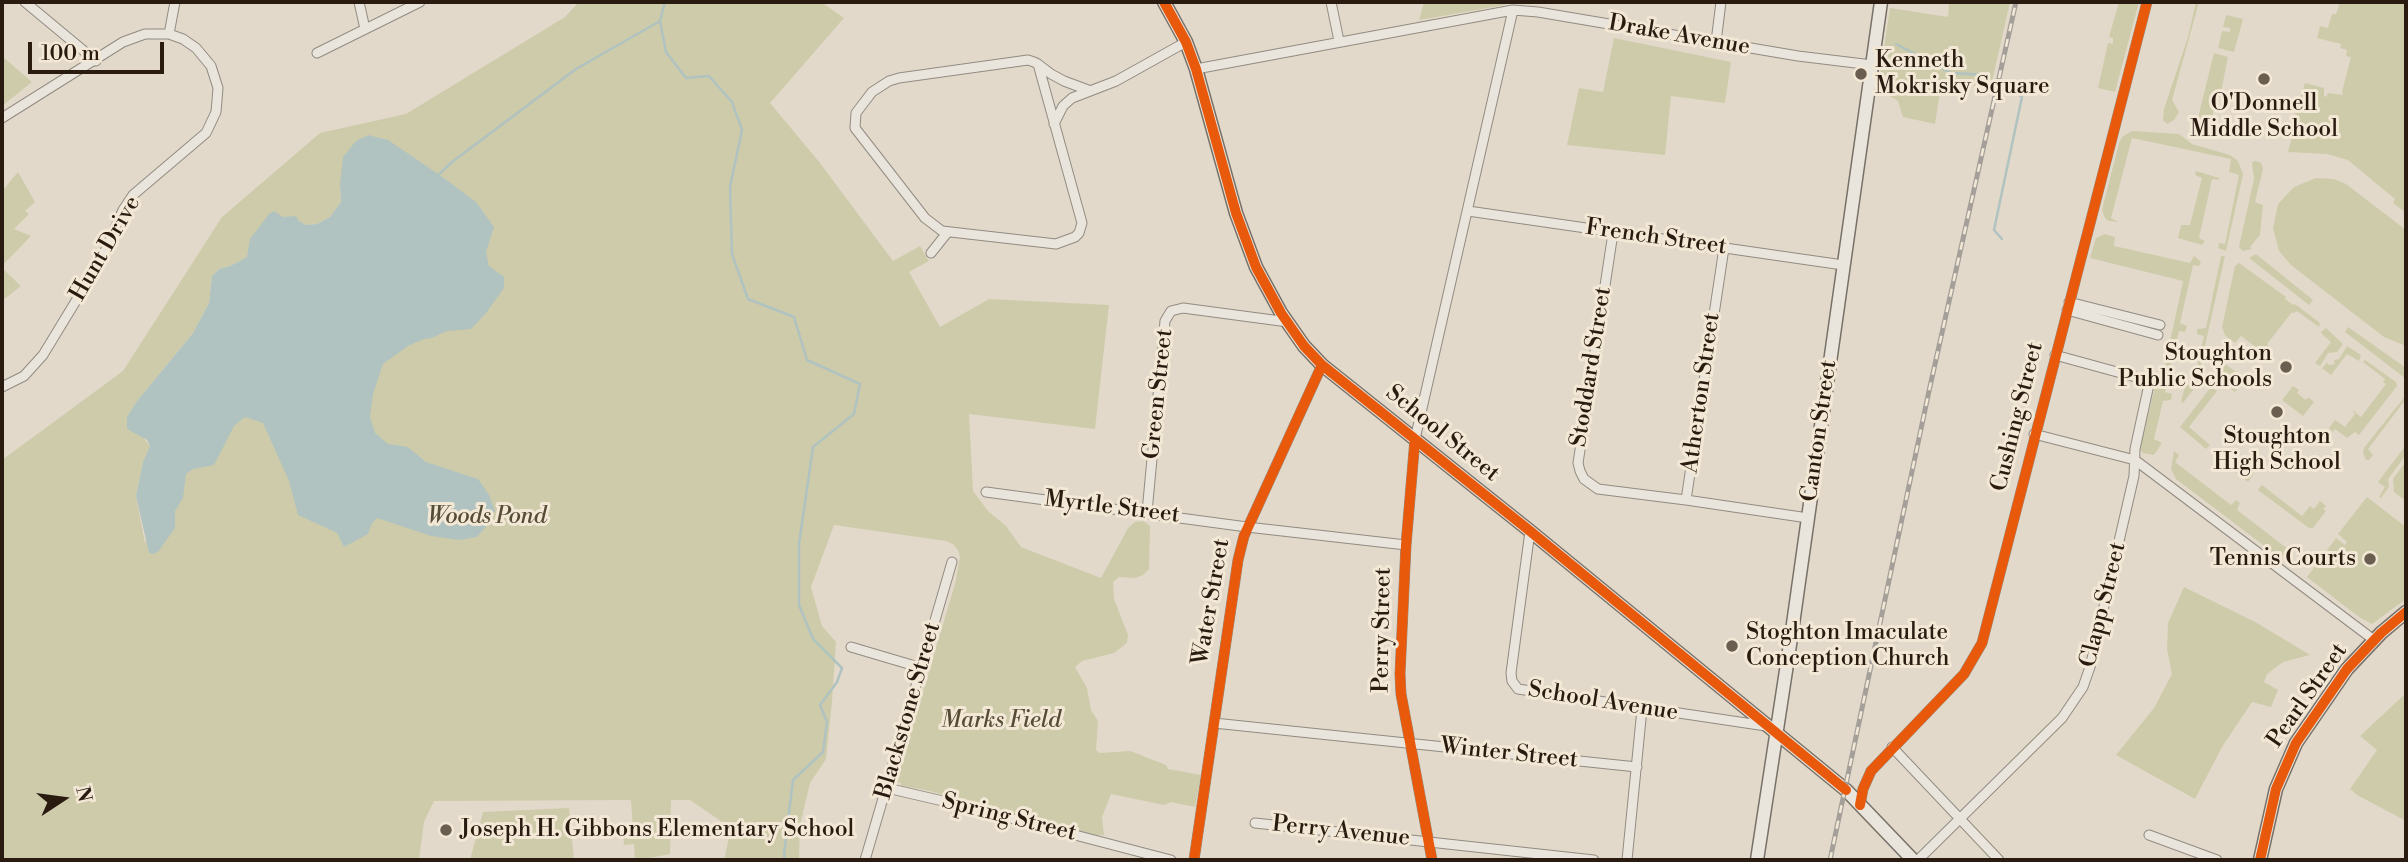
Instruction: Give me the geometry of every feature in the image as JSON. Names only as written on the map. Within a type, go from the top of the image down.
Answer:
[{"type":"street","points":[[25,2],[96,61]]},
{"type":"street","points":[[2,118],[130,38],[145,34],[169,34],[175,2]]},
{"type":"street","points":[[359,2],[365,29]]},
{"type":"street","points":[[317,53],[420,2]]},
{"type":"street","name":"School Street","points":[[1164,2],[1186,42],[1196,69],[1245,240],[1256,267],[1299,340],[1322,365],[1846,790],[1913,860]]},
{"type":"street","points":[[1331,2],[1339,41]]},
{"type":"street","points":[[1716,41],[1721,2]]},
{"type":"street","name":"Canton Street","points":[[1756,860],[1777,734],[1881,2]]},
{"type":"street","name":"Cushing Street","points":[[1860,805],[1871,771],[1964,674],[1982,643],[2147,2]]},
{"type":"street","name":"Drake Avenue","points":[[1196,69],[1513,10],[1798,56],[1872,65]]},
{"type":"street","name":"Perry Street","points":[[1433,860],[1401,694],[1400,674],[1406,545],[1415,439],[1513,10]]},
{"type":"street","name":"Hunt Drive","points":[[2,387],[24,376],[43,355],[102,258],[123,210],[133,195],[201,139],[213,119],[218,104],[218,89],[211,66],[202,53],[190,43],[169,34]]},
{"type":"street","points":[[1054,125],[1063,106],[1072,98],[1116,81],[1186,42]]},
{"type":"street","points":[[1038,64],[1082,223],[1075,237],[1051,245],[981,234],[947,233],[925,218],[855,128],[856,113],[872,92],[888,81],[899,78],[1028,60],[1038,64],[1064,81],[1088,90]]},
{"type":"street","name":"French Street","points":[[1468,211],[1843,265]]},
{"type":"street","points":[[931,253],[947,233]]},
{"type":"street","name":"Stoddard Street","points":[[1613,233],[1578,463],[1580,471],[1584,479],[1598,489],[1686,500]]},
{"type":"street","name":"Atherton Street","points":[[1724,248],[1686,500],[1808,518]]},
{"type":"street","points":[[2068,306],[2159,330]]},
{"type":"street","name":"Green Street","points":[[1147,512],[1165,321],[1171,310],[1183,308],[1287,322]]},
{"type":"street","name":"Clapp Street","points":[[1918,860],[2049,732],[2067,712],[2083,687],[2116,561],[2134,476],[2135,449],[2148,393],[2146,382],[2139,378],[2055,355]]},
{"type":"street","name":"Water Street","points":[[1194,860],[1238,560],[1247,527],[1322,365]]},
{"type":"street","points":[[2034,434],[2135,460],[2374,640]]},
{"type":"street","name":"Myrtle Street","points":[[986,492],[1406,545]]},
{"type":"street","name":"School Avenue","points":[[1530,531],[1511,673],[1514,687],[1523,691],[1766,726]]},
{"type":"street","name":"Blackstone Street","points":[[865,860],[952,562]]},
{"type":"street","name":"Pearl Street","points":[[2260,860],[2276,789],[2291,752],[2347,669],[2406,612]]},
{"type":"street","points":[[851,647],[922,668]]},
{"type":"street","points":[[1627,860],[1643,709]]},
{"type":"street","name":"Winter Street","points":[[1214,723],[1637,767]]},
{"type":"street","points":[[1892,747],[1999,860]]},
{"type":"street","name":"Spring Street","points":[[887,788],[961,804],[1171,860]]},
{"type":"street","name":"Perry Avenue","points":[[1255,823],[1594,860]]},
{"type":"street","points":[[2149,835],[2217,860]]},
{"type":"green space","name":"Woods Pond","points":[[579,2],[821,2],[844,18],[770,103],[820,163],[893,261],[920,246],[929,261],[909,272],[940,327],[989,299],[1109,305],[1095,429],[969,414],[973,491],[988,511],[1006,526],[1021,547],[1101,578],[1128,528],[1135,522],[1143,521],[1150,526],[1149,569],[1135,578],[1119,577],[1113,582],[1114,599],[1128,635],[1127,643],[1114,653],[1082,661],[1075,667],[1087,688],[1091,710],[1098,721],[1096,750],[1100,753],[1130,751],[1166,765],[1168,769],[1201,775],[1195,807],[1171,802],[1164,805],[1111,794],[1102,817],[1104,835],[1095,835],[926,790],[901,786],[901,783],[896,782],[955,584],[960,557],[953,544],[946,541],[834,525],[811,587],[822,626],[836,642],[826,759],[810,783],[800,825],[799,860],[724,860],[731,828],[690,800],[671,800],[670,854],[635,860],[634,844],[624,845],[623,831],[633,830],[631,800],[434,801],[424,822],[419,860],[2,860],[2,460],[123,371],[222,217],[320,133],[406,114],[565,17]],"holes":[[[399,148],[186,474],[145,543],[136,496],[143,462],[150,446],[127,417],[193,333],[209,303],[212,276],[219,269],[247,257],[299,221],[306,225],[317,224],[330,217],[341,202],[340,185]]]},
{"type":"green space","points":[[1424,2],[1505,2],[1505,5],[1419,20]]},
{"type":"green space","points":[[1949,2],[2010,2],[1991,86],[1986,88],[1942,79],[1935,124],[1903,117],[1898,101],[1878,89],[1890,8],[1948,17]]},
{"type":"green space","points":[[2119,2],[2139,2],[2115,92],[2098,88],[2108,43],[2113,44],[2113,38],[2109,37]]},
{"type":"green space","points":[[2196,2],[2199,2],[2172,100],[2179,112],[2174,120],[2167,124],[2163,120],[2164,109],[2188,37]]},
{"type":"green space","points":[[2340,2],[2406,2],[2406,213],[2393,203],[2395,199],[2348,160],[2327,154],[2288,152],[2305,83],[2324,88],[2326,97],[2328,93],[2343,95],[2351,57],[2346,56],[2347,50],[2340,48],[2341,44],[2317,38],[2320,26],[2328,28],[2332,14],[2336,14]]},
{"type":"green space","points":[[2226,15],[2243,19],[2234,52],[2218,48],[2222,31],[2230,32],[2230,28],[2223,27]]},
{"type":"green space","points":[[1614,38],[1731,62],[1725,103],[1671,96],[1665,155],[1567,145],[1579,88],[1603,92]]},
{"type":"green space","points":[[2214,53],[2228,57],[2220,97],[2217,97],[2209,131],[2221,135],[2220,138],[2201,133],[2196,126]]},
{"type":"green space","points":[[2,56],[32,82],[2,106]]},
{"type":"green space","points":[[2132,131],[2179,134],[2192,144],[2230,155],[2238,161],[2243,174],[2226,251],[2218,248],[2219,243],[2225,244],[2239,175],[2229,172],[2231,159],[2132,138],[2111,218],[2118,222],[2105,218],[2102,210],[2119,143],[2122,137]]},
{"type":"green space","points":[[2252,162],[2261,163],[2263,169],[2255,202],[2263,205],[2260,235],[2250,247],[2252,249],[2243,251],[2239,247],[2254,179]]},
{"type":"green space","points":[[2196,171],[2219,178],[2212,179],[2199,238],[2205,241],[2202,245],[2178,238],[2181,225],[2190,225],[2202,178],[2195,175]]},
{"type":"green space","points":[[18,172],[35,202],[25,211],[29,214],[14,229],[31,236],[2,266],[2,191]]},
{"type":"green space","points":[[2316,178],[2334,179],[2346,184],[2406,230],[2406,346],[2384,337],[2291,265],[2279,251],[2273,228],[2278,204],[2294,187]]},
{"type":"green space","points":[[2105,234],[2115,237],[2114,246],[2190,263],[2194,256],[2201,262],[2199,266],[2193,265],[2180,323],[2187,326],[2185,332],[2179,331],[2165,392],[2172,394],[2171,400],[2163,401],[2154,439],[2162,443],[2154,455],[2143,453],[2140,449],[2157,378],[2162,379],[2183,281],[2090,258],[2096,238]]},
{"type":"green space","points":[[2256,254],[2313,300],[2309,305],[2249,258]]},
{"type":"green space","points":[[2221,256],[2225,256],[2196,386],[2183,403],[2181,401],[2185,387],[2193,385],[2204,336],[2197,334],[2197,329],[2206,328]]},
{"type":"green space","points":[[2239,263],[2320,323],[2319,327],[2297,311],[2292,312],[2267,344],[2271,349],[2266,355],[2241,336],[2235,343],[2225,335],[2222,327],[2235,266]]},
{"type":"green space","points":[[2,268],[21,286],[2,301]]},
{"type":"green space","points":[[2348,327],[2406,368],[2406,379],[2345,332]]},
{"type":"green space","points":[[2326,328],[2343,344],[2337,352],[2328,353],[2320,366],[2315,363],[2331,342],[2321,332]]},
{"type":"green space","points":[[2347,346],[2361,355],[2359,361],[2347,354],[2331,375],[2322,368],[2327,363],[2335,364],[2334,360],[2339,359]]},
{"type":"green space","points":[[2215,350],[2222,362],[2246,379],[2235,392],[2221,380],[2223,370],[2213,362]]},
{"type":"green space","points":[[2365,360],[2396,382],[2397,386],[2359,435],[2355,432],[2347,438],[2329,428],[2335,420],[2345,427],[2355,414],[2352,410],[2361,417],[2386,384],[2383,382],[2385,379],[2363,362]]},
{"type":"green space","points":[[2293,386],[2306,400],[2308,397],[2314,402],[2303,416],[2282,400]]},
{"type":"green space","points":[[2211,387],[2217,391],[2189,427],[2210,445],[2206,449],[2180,427]]},
{"type":"green space","points":[[2406,395],[2406,399],[2368,449],[2373,455],[2366,460],[2364,448]]},
{"type":"green space","points":[[2406,445],[2406,455],[2388,479],[2389,487],[2381,498],[2379,497],[2385,487],[2378,482]]},
{"type":"green space","points":[[2232,450],[2240,464],[2244,463],[2251,474],[2254,473],[2248,482],[2222,461]]},
{"type":"green space","points":[[2174,451],[2179,455],[2175,462],[2231,505],[2236,500],[2240,503],[2237,510],[2288,549],[2283,556],[2279,557],[2176,479],[2171,469]]},
{"type":"green space","points":[[2406,461],[2406,501],[2394,492],[2393,479]]},
{"type":"green space","points":[[2262,485],[2302,516],[2310,506],[2314,509],[2320,501],[2326,506],[2323,509],[2326,511],[2313,528],[2309,528],[2258,490]]},
{"type":"green space","name":"Tennis Courts","points":[[2367,497],[2406,527],[2406,599],[2372,624],[2307,577],[2336,538],[2345,545],[2347,542],[2338,534]]},
{"type":"green space","points":[[2184,587],[2257,623],[2310,655],[2283,662],[2267,674],[2264,682],[2278,690],[2271,707],[2252,702],[2222,747],[2195,799],[2116,755],[2154,708],[2172,674],[2167,649],[2168,623]]},
{"type":"green space","points":[[2406,693],[2406,821],[2350,789],[2377,750],[2360,736]]},
{"type":"green space","points":[[569,808],[574,860],[470,860],[483,812]]},
{"type":"shaded area","name":"Woods Pond","points":[[368,135],[388,140],[441,176],[476,202],[494,227],[486,252],[489,266],[504,277],[504,288],[471,329],[447,331],[424,339],[408,346],[383,364],[373,394],[370,417],[375,433],[388,444],[408,447],[426,462],[478,479],[489,495],[495,511],[489,523],[477,537],[459,540],[431,536],[377,518],[368,534],[344,547],[337,533],[298,515],[289,481],[263,423],[245,417],[234,426],[214,465],[193,469],[186,474],[183,498],[175,511],[175,528],[158,552],[149,553],[136,496],[143,462],[150,446],[147,440],[127,429],[127,417],[193,333],[209,303],[212,276],[219,269],[247,257],[250,239],[274,211],[283,217],[296,216],[306,225],[317,224],[330,217],[341,202],[343,157],[356,141]]},
{"type":"waterway","points":[[437,176],[576,69],[660,21],[665,2]]},
{"type":"waterway","points":[[660,21],[666,52],[686,78],[709,76],[732,102],[742,130],[730,187],[732,254],[748,299],[794,317],[807,360],[860,384],[854,414],[813,447],[799,544],[799,605],[813,639],[842,668],[837,682],[820,705],[827,722],[823,752],[793,780],[785,860]]},
{"type":"waterway","points":[[1896,44],[1951,73],[1988,75]]},
{"type":"waterway","points":[[2002,239],[1994,230],[2022,97],[2010,89]]},
{"type":"railway","points":[[1830,860],[1929,391],[2016,2]]},
{"type":"cycle path","points":[[1164,2],[1186,42],[1196,69],[1236,213],[1256,267],[1281,313],[1304,346],[1322,365],[1846,790]]},
{"type":"cycle path","points":[[1860,805],[1871,771],[1964,674],[1982,643],[2147,2]]},
{"type":"cycle path","points":[[1194,860],[1238,560],[1244,536],[1322,365]]},
{"type":"cycle path","points":[[1415,439],[1406,545],[1400,674],[1401,694],[1432,860]]},
{"type":"cycle path","points":[[2260,860],[2276,789],[2296,743],[2347,669],[2381,633],[2406,612]]},
{"type":"place","name":"Kenneth Mokrisky Square","points":[[1861,74]]},
{"type":"place","name":"O'Donnell Middle School","points":[[2264,79]]},
{"type":"place","name":"Stoughton Public Schools","points":[[2286,367]]},
{"type":"place","name":"Stoughton High School","points":[[2277,412]]},
{"type":"place","name":"Tennis Courts","points":[[2370,559]]},
{"type":"place","name":"Stoghton Imaculate Conception Church","points":[[1732,646]]},
{"type":"place","name":"Joseph H. Gibbons Elementary School","points":[[446,830]]},
{"type":"park label","name":"Marks Field","points":[[1001,721]]}]
